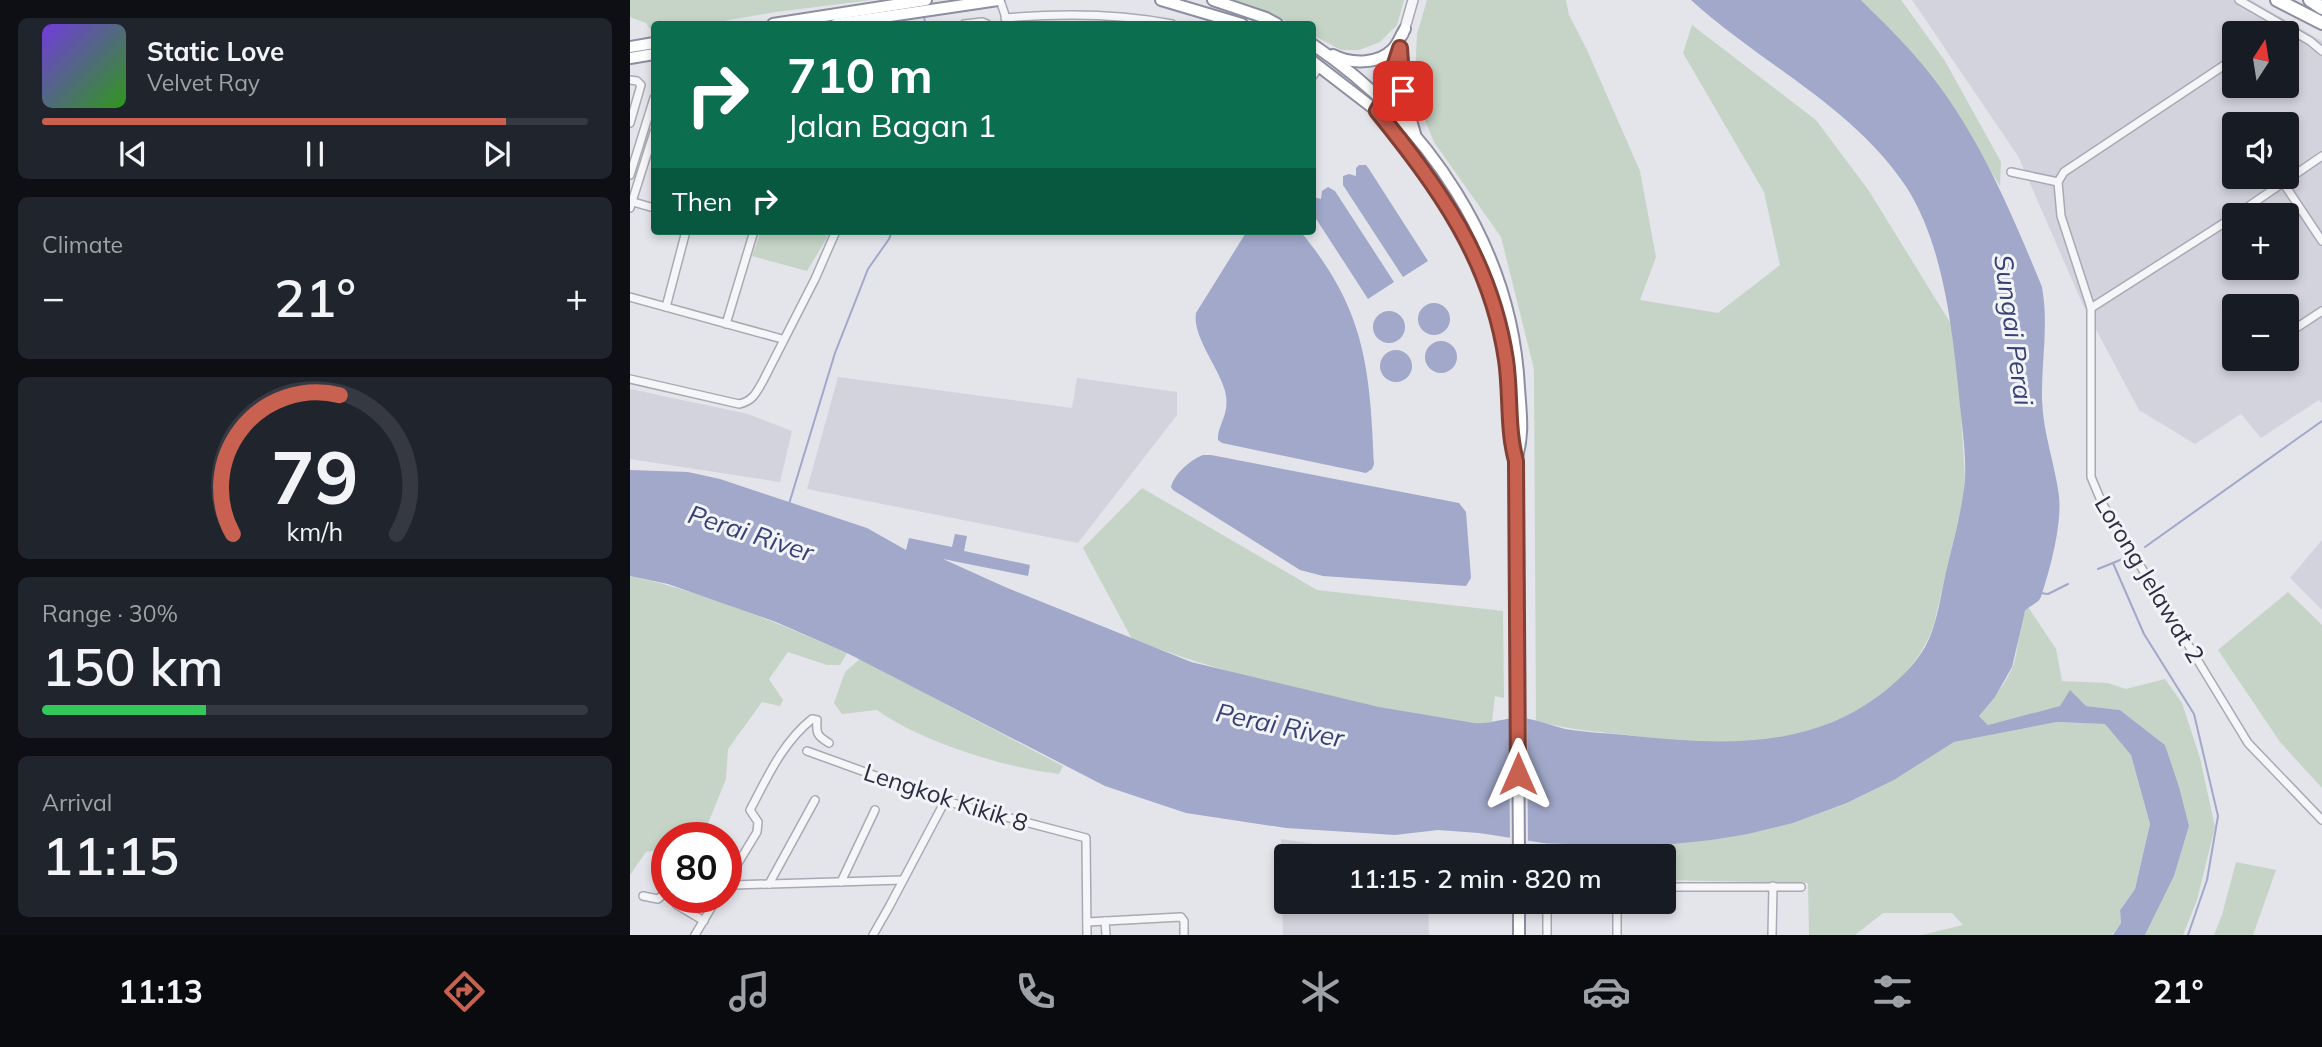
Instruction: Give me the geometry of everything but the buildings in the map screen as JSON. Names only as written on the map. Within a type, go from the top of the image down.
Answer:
[{"type":"highway","points":[[848,21],[926,0]]},
{"type":"highway","points":[[798,21],[999,0]]},
{"type":"highway","points":[[1161,0],[1232,21]]},
{"type":"highway","points":[[1213,0],[1272,21]]},
{"type":"highway","points":[[2277,0],[2322,23]]},
{"type":"highway","points":[[2290,0],[2322,23]]},
{"type":"highway","points":[[2310,0],[2322,7]]},
{"type":"highway","points":[[2317,0],[2322,7]]},
{"type":"highway","points":[[1316,46],[1342,60],[1373,60],[1393,49],[1405,29]]},
{"type":"highway","points":[[630,47],[651,44]]},
{"type":"highway","points":[[1316,47],[1415,136],[1441,166],[1473,219],[1498,279],[1518,356],[1522,440],[1516,461],[1519,844]]},
{"type":"highway","points":[[1400,48],[1405,100],[1415,136]]},
{"type":"highway","points":[[1316,63],[1380,106],[1458,221],[1489,287],[1506,361],[1510,441],[1516,461]]},
{"type":"highway","points":[[1519,914],[1519,935]]},
{"type":"street","points":[[999,0],[1007,21],[1090,13],[1157,21]]},
{"type":"street","points":[[1380,106],[1413,0]]},
{"type":"street","points":[[2239,0],[2272,21]]},
{"type":"street","points":[[2300,36],[2322,51]]},
{"type":"street","points":[[2011,172],[2058,182],[2064,172],[2112,138],[2222,66]]},
{"type":"street","points":[[630,80],[638,81],[641,85],[630,123]]},
{"type":"street","points":[[630,175],[651,108]]},
{"type":"street","points":[[651,141],[631,203],[651,207]]},
{"type":"street","points":[[2299,173],[2322,156]]},
{"type":"street","name":"Lorong Jelawat 2","points":[[2058,182],[2061,216],[2091,307],[2091,477],[2098,494],[2248,743],[2322,820]]},
{"type":"street","points":[[2255,203],[2276,189]]},
{"type":"street","points":[[2287,189],[2322,242]]},
{"type":"street","points":[[2091,307],[2222,224]]},
{"type":"street","points":[[666,307],[685,235]]},
{"type":"street","points":[[726,324],[753,235]]},
{"type":"street","points":[[630,379],[739,404],[747,402],[754,397],[815,279],[834,235]]},
{"type":"street","points":[[630,297],[782,339]]},
{"type":"street","points":[[2299,326],[2322,311]]},
{"type":"street","points":[[742,860],[757,832],[758,822],[750,810],[792,737],[812,719],[817,720],[816,732],[819,737],[829,743]]},
{"type":"street","name":"Lengkok Kikik 8","points":[[807,751],[945,801],[1086,838],[1087,922]]},
{"type":"street","points":[[769,884],[815,800]]},
{"type":"street","points":[[873,935],[945,801]]},
{"type":"street","points":[[841,882],[875,810]]},
{"type":"street","points":[[742,884],[902,880]]},
{"type":"street","points":[[1772,935],[1773,886]]},
{"type":"street","points":[[1676,887],[1801,887]]},
{"type":"street","points":[[643,895],[651,898]]},
{"type":"street","points":[[690,913],[704,921]]},
{"type":"street","points":[[695,935],[709,913]]},
{"type":"street","points":[[1547,914],[1548,935]]},
{"type":"street","points":[[1617,914],[1617,935]]},
{"type":"street","points":[[1087,935],[1087,922],[1181,917],[1184,921],[1184,935]]},
{"type":"street","points":[[1105,921],[1106,935]]},
{"type":"shaded area","points":[[1912,0],[2251,0],[2287,21],[2222,21],[2222,98],[2300,98],[2300,28],[2322,41],[2322,403],[2319,400],[2261,438],[2241,414],[2195,444],[2139,410],[2083,305],[2018,156]]},
{"type":"shaded area","points":[[838,377],[1072,408],[1077,378],[1177,392],[1177,415],[1078,543],[807,489]]},
{"type":"shaded area","points":[[630,389],[748,414],[792,431],[780,482],[630,459]]},
{"type":"shaded area","points":[[2322,540],[2322,610],[2290,578]]},
{"type":"shaded area","points":[[1281,839],[1315,844],[1281,844]]},
{"type":"shaded area","points":[[1283,914],[1428,914],[1429,935],[1283,935]]},
{"type":"green space","points":[[630,0],[872,0],[724,21],[651,21],[651,31],[646,23],[630,17]]},
{"type":"green space","points":[[1226,0],[1404,0],[1397,25],[1380,42],[1359,50],[1341,50],[1316,37],[1316,21],[1286,21]]},
{"type":"green space","points":[[1427,0],[1566,0],[1569,15],[1640,171],[1656,257],[1640,300],[1718,313],[1780,265],[1764,192],[1683,53],[1692,25],[1816,120],[1869,191],[1951,324],[1958,368],[1965,478],[1963,500],[1934,624],[1921,651],[1904,674],[1882,694],[1857,710],[1800,733],[1742,743],[1689,742],[1561,727],[1536,721],[1534,369],[1501,237],[1434,142],[1420,108],[1415,75],[1417,34]]},
{"type":"green space","points":[[1861,0],[1901,0],[1945,61],[2001,162],[2000,186],[1934,79]]},
{"type":"green space","points":[[760,235],[828,236],[807,271],[752,256]]},
{"type":"green space","points":[[1142,488],[1317,590],[1503,611],[1504,698],[1495,696],[1492,722],[1458,722],[1312,693],[1203,664],[1132,639],[1083,548]]},
{"type":"green space","points":[[630,576],[713,599],[847,653],[840,665],[827,665],[788,652],[769,679],[783,700],[780,706],[762,702],[728,749],[726,779],[709,822],[651,822],[651,851],[646,852],[630,875]]},
{"type":"green space","points":[[2288,592],[2322,625],[2322,788],[2280,742],[2218,650]]},
{"type":"green space","points":[[2028,607],[2056,649],[2062,681],[2108,683],[2126,689],[2165,679],[2182,703],[2200,758],[2215,827],[2197,900],[2183,935],[2145,935],[2174,876],[2189,826],[2165,745],[2120,710],[2061,706],[1988,725],[1979,716],[2010,673],[2022,620]]},
{"type":"green space","points":[[860,659],[1063,766],[1059,774],[1014,766],[965,752],[917,733],[877,710],[842,714],[834,703],[845,672]]},
{"type":"green space","points":[[2057,722],[2105,724],[2131,755],[2150,824],[2135,889],[2120,909],[2121,923],[2112,935],[1922,935],[1963,925],[1952,913],[1883,913],[1855,935],[1809,935],[1808,883],[1676,880],[1676,844],[1643,844],[1748,834],[1793,823],[1848,803],[1894,780],[1954,742]]},
{"type":"green space","points":[[2236,862],[2276,870],[2253,935],[2214,935],[2222,915]]},
{"type":"water","points":[[1691,0],[1861,0],[1934,79],[1967,128],[1995,179],[2042,287],[2045,316],[2043,412],[2059,496],[2059,520],[2055,547],[2041,597],[2025,611],[2012,667],[1995,697],[1979,716],[1988,725],[2060,706],[2070,690],[2086,706],[2120,710],[2165,745],[2189,826],[2174,876],[2145,935],[2113,935],[2121,923],[2120,910],[2135,889],[2150,824],[2131,755],[2105,724],[2057,722],[1954,742],[1894,780],[1847,803],[1793,823],[1711,840],[1673,844],[1569,844],[1438,830],[1395,835],[1286,828],[1186,813],[1105,786],[847,653],[776,622],[668,584],[630,576],[630,470],[688,472],[720,479],[867,528],[906,550],[909,538],[952,547],[955,534],[967,536],[964,551],[1030,565],[1028,576],[943,559],[1191,662],[1379,707],[1474,723],[1521,718],[1565,729],[1700,741],[1765,739],[1796,734],[1857,710],[1898,680],[1925,647],[1937,614],[1962,503],[1965,480],[1963,438],[1947,302],[1932,242],[1921,214],[1907,188],[1885,159],[1833,109]]},
{"type":"water","points":[[1366,165],[1369,169],[1428,261],[1403,277],[1343,185],[1343,176],[1356,176],[1356,168]]},
{"type":"water","points":[[1328,187],[1335,191],[1394,282],[1368,299],[1316,219],[1316,198],[1321,199],[1322,191]]},
{"type":"water","points":[[1245,235],[1303,235],[1322,259],[1338,287],[1360,340],[1370,398],[1374,464],[1372,469],[1366,473],[1218,440],[1226,407],[1225,391],[1198,332],[1196,313]]},
{"type":"water","points":[[1434,303],[1446,307],[1450,319],[1446,331],[1434,335],[1422,331],[1418,319],[1422,307]]},
{"type":"water","points":[[1389,311],[1400,316],[1405,327],[1400,338],[1389,343],[1378,338],[1373,327],[1378,316]]},
{"type":"water","points":[[1441,341],[1452,346],[1457,357],[1452,368],[1441,373],[1430,368],[1425,357],[1430,346]]},
{"type":"water","points":[[1396,350],[1407,355],[1412,366],[1407,377],[1396,382],[1385,377],[1380,366],[1385,355]]},
{"type":"water","points":[[1203,455],[1459,503],[1466,512],[1471,578],[1466,586],[1323,576],[1300,570],[1173,490],[1171,487],[1179,472]]},
{"type":"pier","points":[[1509,714],[1527,715],[1528,844],[1510,841]]},
{"type":"waterway","points":[[924,15],[925,21]]},
{"type":"waterway","points":[[789,504],[835,353],[868,269],[890,235]]},
{"type":"waterway","points":[[2145,547],[2322,421]]},
{"type":"waterway","points":[[2098,569],[2125,558]]},
{"type":"waterway","points":[[2113,563],[2144,634],[2194,714],[2218,816],[2207,880],[2188,935]]},
{"type":"waterway","points":[[2040,593],[2048,594],[2068,584]]},
{"type":"route","points":[[1403,91],[1400,48],[1383,101],[1377,111],[1458,221],[1489,287],[1506,361],[1510,441],[1516,461],[1518,774]]},
{"type":"water label","name":"Sungai Perai","points":[[2014,330]]},
{"type":"water label","name":"Perai River","points":[[751,533]]},
{"type":"water label","name":"Perai River","points":[[1280,725]]}]
